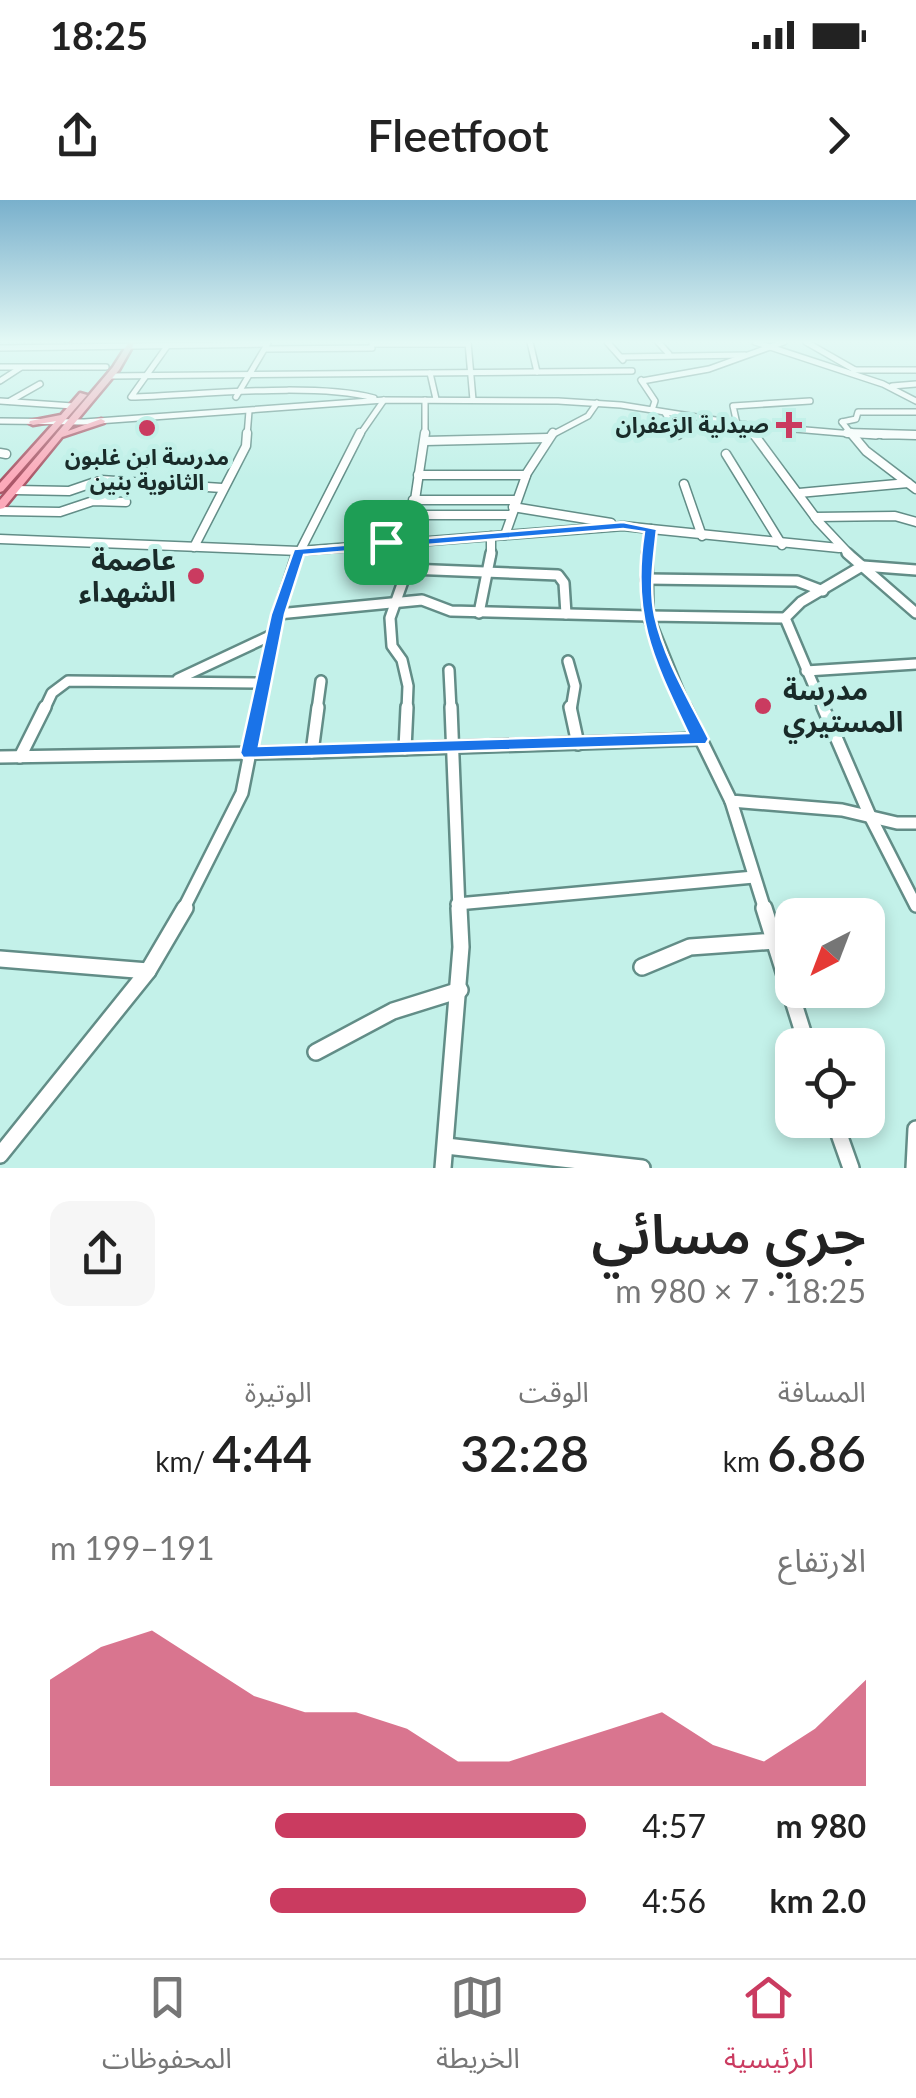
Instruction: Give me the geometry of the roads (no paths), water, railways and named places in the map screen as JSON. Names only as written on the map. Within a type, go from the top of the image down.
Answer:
[{"type":"main road","points":[[0,489],[94,387]]},
{"type":"main road","points":[[0,509],[60,436],[69,417]]},
{"type":"main road","points":[[33,423],[69,417],[101,421]]},
{"type":"main road","points":[[60,436],[101,421]]},
{"type":"main road","points":[[33,423],[48,434]]},
{"type":"street","points":[[9,402],[35,387]]},
{"type":"street","points":[[138,387],[131,397],[355,393],[382,400]]},
{"type":"street","points":[[236,397],[242,387]]},
{"type":"street","points":[[433,387],[436,400]]},
{"type":"street","points":[[472,387],[473,400]]},
{"type":"street","points":[[646,387],[653,399],[676,414]]},
{"type":"street","points":[[891,387],[916,401]]},
{"type":"street","points":[[737,424],[732,406],[810,402],[801,393]]},
{"type":"street","points":[[621,405],[653,399]]},
{"type":"street","points":[[643,408],[653,399]]},
{"type":"street","points":[[652,410],[653,399]]},
{"type":"street","points":[[0,1155],[148,971],[179,923],[236,809],[278,614],[299,551],[353,444],[382,400]]},
{"type":"street","points":[[101,421],[382,400],[597,402],[754,426],[916,435]]},
{"type":"street","points":[[405,749],[408,686],[402,660],[392,646],[390,618],[409,569],[411,515],[425,441],[424,400]]},
{"type":"street","points":[[0,401],[69,417]]},
{"type":"street","points":[[425,441],[548,438],[590,416],[597,402]]},
{"type":"street","points":[[194,547],[246,446],[249,411]]},
{"type":"street","points":[[664,412],[679,436]]},
{"type":"street","points":[[916,412],[856,413],[856,419],[842,422],[866,451],[916,490]]},
{"type":"street","points":[[712,420],[754,438],[839,548],[914,608]]},
{"type":"street","points":[[0,421],[33,423]]},
{"type":"street","points":[[754,426],[754,438]]},
{"type":"street","points":[[754,438],[759,431],[777,427]]},
{"type":"street","points":[[505,535],[526,475],[548,438]]},
{"type":"street","points":[[726,454],[782,545]]},
{"type":"street","points":[[418,476],[526,475]]},
{"type":"street","points":[[15,490],[69,491],[100,480],[222,488]]},
{"type":"street","points":[[684,484],[702,536]]},
{"type":"street","points":[[798,493],[908,484]]},
{"type":"street","points":[[413,500],[513,507],[702,536],[839,548]]},
{"type":"street","points":[[0,509],[60,512],[93,502],[126,502]]},
{"type":"street","points":[[411,515],[513,507]]},
{"type":"street","points":[[815,517],[895,516],[916,522]]},
{"type":"street","points":[[0,538],[299,551],[623,526]]},
{"type":"street","points":[[642,967],[669,950],[699,943],[775,940],[732,801],[675,688],[648,616],[646,580],[651,529]]},
{"type":"street","points":[[479,613],[482,587],[490,570],[491,536]]},
{"type":"street","points":[[785,618],[797,604],[862,566],[916,570]]},
{"type":"street","points":[[409,569],[558,575],[564,582],[566,614]]},
{"type":"street","points":[[646,580],[797,581],[823,591]]},
{"type":"street","points":[[278,614],[432,601],[442,610],[479,613],[785,618]]},
{"type":"street","points":[[785,618],[870,816],[916,906]]},
{"type":"street","points":[[172,681],[274,634]]},
{"type":"street","points":[[568,662],[575,686],[570,706],[578,744]]},
{"type":"street","points":[[806,671],[916,664]]},
{"type":"street","points":[[443,1168],[460,990],[449,670]]},
{"type":"street","points":[[20,756],[61,684],[82,678],[264,684]]},
{"type":"street","points":[[312,752],[321,681]]},
{"type":"street","points":[[0,757],[312,752],[700,739]]},
{"type":"street","points":[[732,801],[808,806],[916,823]]},
{"type":"street","points":[[457,904],[754,877]]},
{"type":"street","points":[[0,959],[148,971]]},
{"type":"street","points":[[316,1052],[393,1011],[460,990]]},
{"type":"street","points":[[915,1159],[916,1129]]},
{"type":"street","points":[[840,1138],[851,1168]]},
{"type":"street","points":[[446,1146],[642,1168]]},
{"type":"place","name":"صيدلية الزعفران","points":[[789,425]]},
{"type":"place","name":"مدرسة ابن غلبون الثانوية بنين","points":[[147,428]]},
{"type":"place","name":"عاصمة الشهداء","points":[[196,576]]},
{"type":"place","name":"مدرسة المستيري","points":[[763,706]]}]
